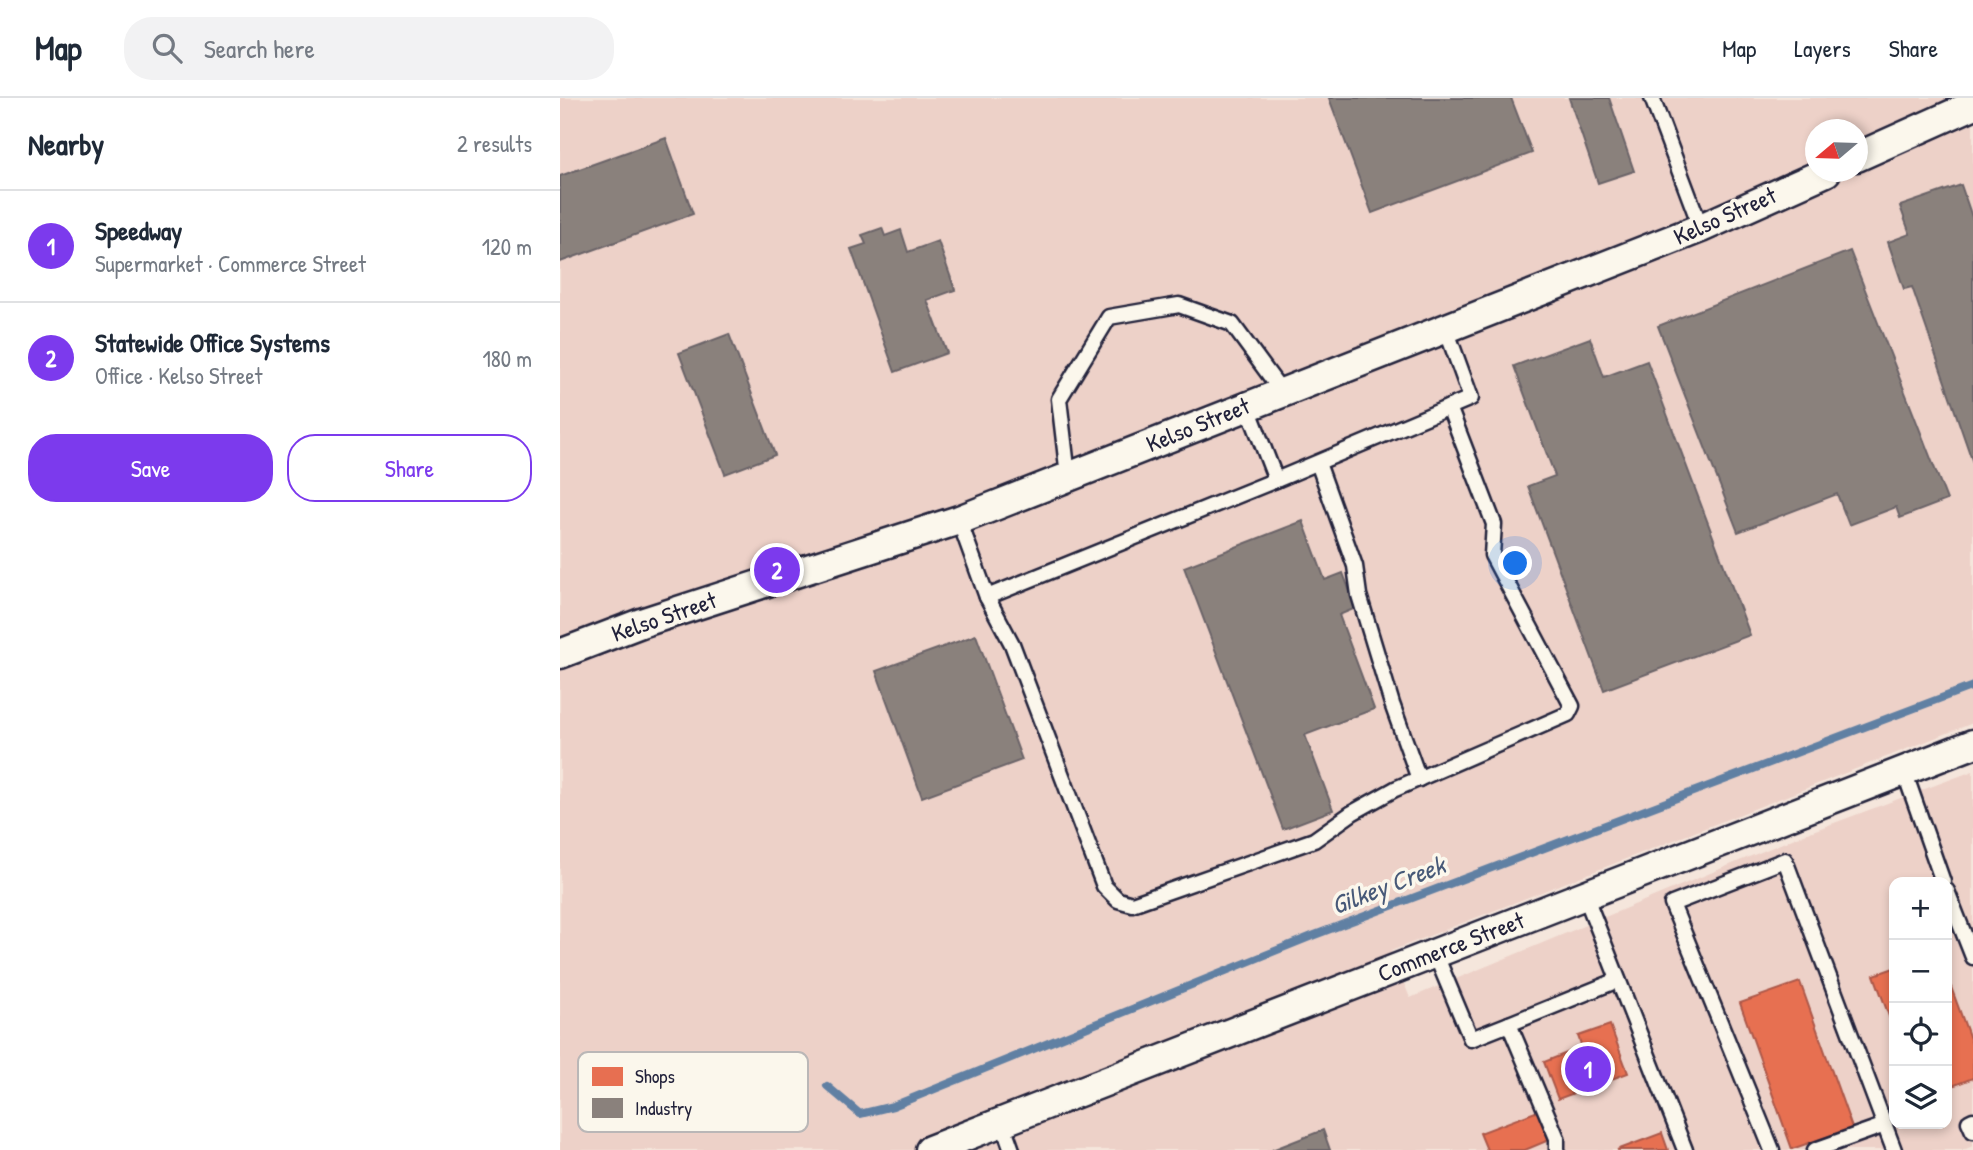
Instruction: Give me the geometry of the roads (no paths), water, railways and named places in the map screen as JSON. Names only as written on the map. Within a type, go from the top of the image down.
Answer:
[{"type":"street","points":[[1868,153],[1973,106]]},
{"type":"street","name":"Kelso Street","points":[[560,654],[641,623],[959,520],[1701,228],[1805,181]]},
{"type":"street","name":"Commerce Street","points":[[930,1150],[1973,744]]},
{"type":"lane","points":[[1652,98],[1701,228]]},
{"type":"lane","points":[[1068,476],[1059,399],[1109,317],[1179,306],[1232,324],[1282,392]]},
{"type":"lane","points":[[987,597],[1471,398],[1446,329]]},
{"type":"lane","points":[[1247,405],[1276,480]]},
{"type":"lane","points":[[959,520],[987,597],[1012,644],[1104,886],[1118,900],[1132,904],[1314,840],[1352,813],[1419,779],[1568,714],[1572,706],[1492,555],[1494,524],[1450,407]]},
{"type":"lane","points":[[1318,463],[1354,566],[1359,595],[1392,704],[1419,779]]},
{"type":"lane","points":[[1904,771],[1941,877]]},
{"type":"lane","points":[[1772,1150],[1672,904],[1785,860],[1895,1150]]},
{"type":"lane","points":[[1585,895],[1685,1150]]},
{"type":"lane","points":[[1952,904],[1973,957]]},
{"type":"lane","points":[[1435,953],[1471,1039],[1618,980]]},
{"type":"lane","points":[[1508,1024],[1557,1138],[1557,1150]]},
{"type":"lane","points":[[1973,1121],[1969,1122],[1973,1131]]},
{"type":"lane","points":[[1002,1122],[1012,1150]]},
{"type":"lane","points":[[1815,1150],[1885,1125]]},
{"type":"waterway","name":"Gilkey Creek","points":[[827,1086],[860,1114],[893,1106],[1312,936],[1973,686]]},
{"type":"place","name":"Statewide Office Systems","points":[[777,570]]},
{"type":"place","name":"Speedway","points":[[1588,1069]]}]
